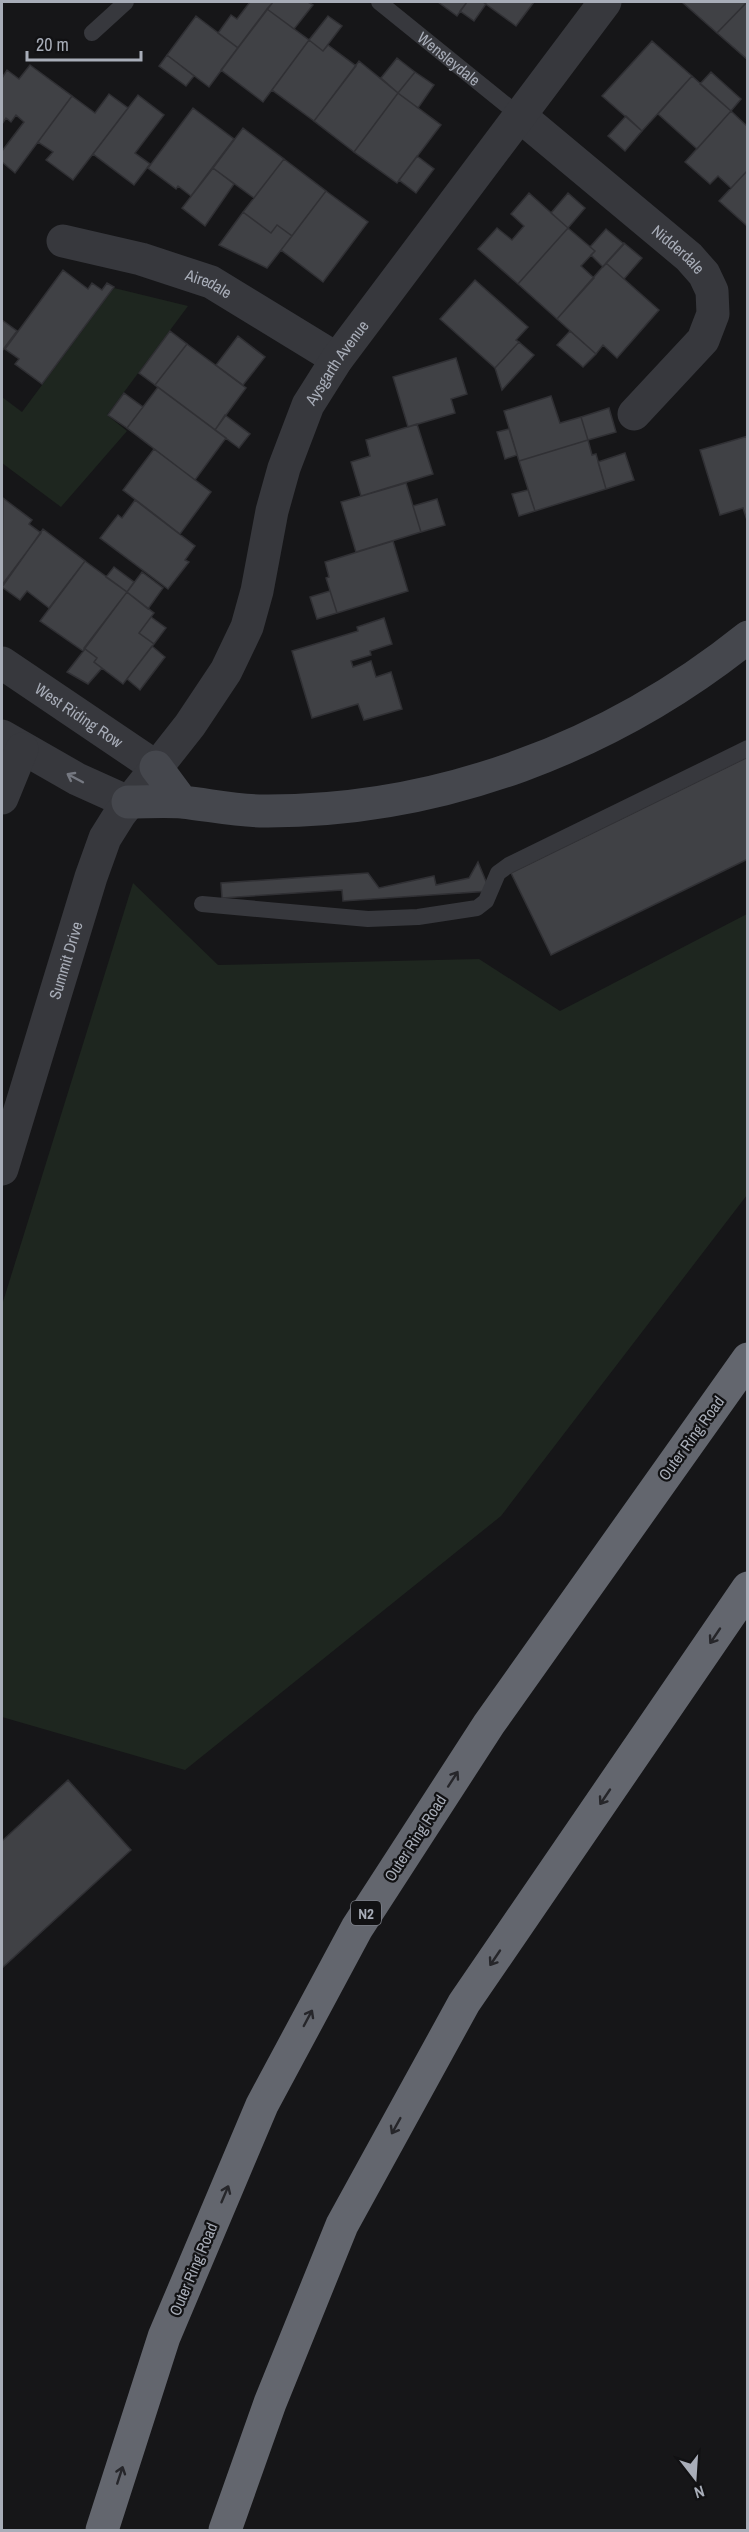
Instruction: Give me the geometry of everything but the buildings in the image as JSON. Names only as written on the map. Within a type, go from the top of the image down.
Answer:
[{"type":"highway","name":"Outer Ring Road","points":[[102,2530],[164,2337],[262,2105],[357,1928],[489,1724],[747,1359]]},
{"type":"highway","points":[[225,2530],[270,2403],[342,2225],[464,2002],[747,1588]]},
{"type":"main road","points":[[128,802],[182,802],[217,808],[265,811],[356,805],[439,791],[542,759],[624,721],[718,660],[747,637]]},
{"type":"main road","points":[[156,767],[182,802]]},
{"type":"street","name":"Aysgarth Avenue","points":[[156,767],[190,725],[226,671],[247,627],[257,591],[272,511],[284,468],[308,405],[337,359],[605,2]]},
{"type":"street","name":"Nidderdale","points":[[520,116],[689,257],[704,274],[712,291],[713,314],[703,340],[633,414]]},
{"type":"street","name":"Airedale","points":[[63,241],[141,259],[211,282],[337,359]]},
{"type":"street","name":"West Riding Row","points":[[2,663],[156,767]]},
{"type":"street","points":[[2,798],[12,743],[77,779],[128,802]]},
{"type":"street","name":"Summit Drive","points":[[2,1169],[105,838],[128,802],[156,767]]},
{"type":"lane","points":[[92,33],[126,2]]},
{"type":"lane","name":"Wensleydale","points":[[379,2],[520,116]]},
{"type":"lane","points":[[202,904],[368,919],[418,917],[477,908],[486,901],[498,873],[509,865],[747,748]]},
{"type":"shaded area","points":[[114,288],[188,306],[107,415],[127,431],[61,507],[2,463],[2,397],[22,412]]},
{"type":"shaded area","points":[[133,883],[218,965],[479,959],[560,1011],[747,914],[747,1195],[501,1516],[185,1770],[2,1717],[2,1305]]}]
